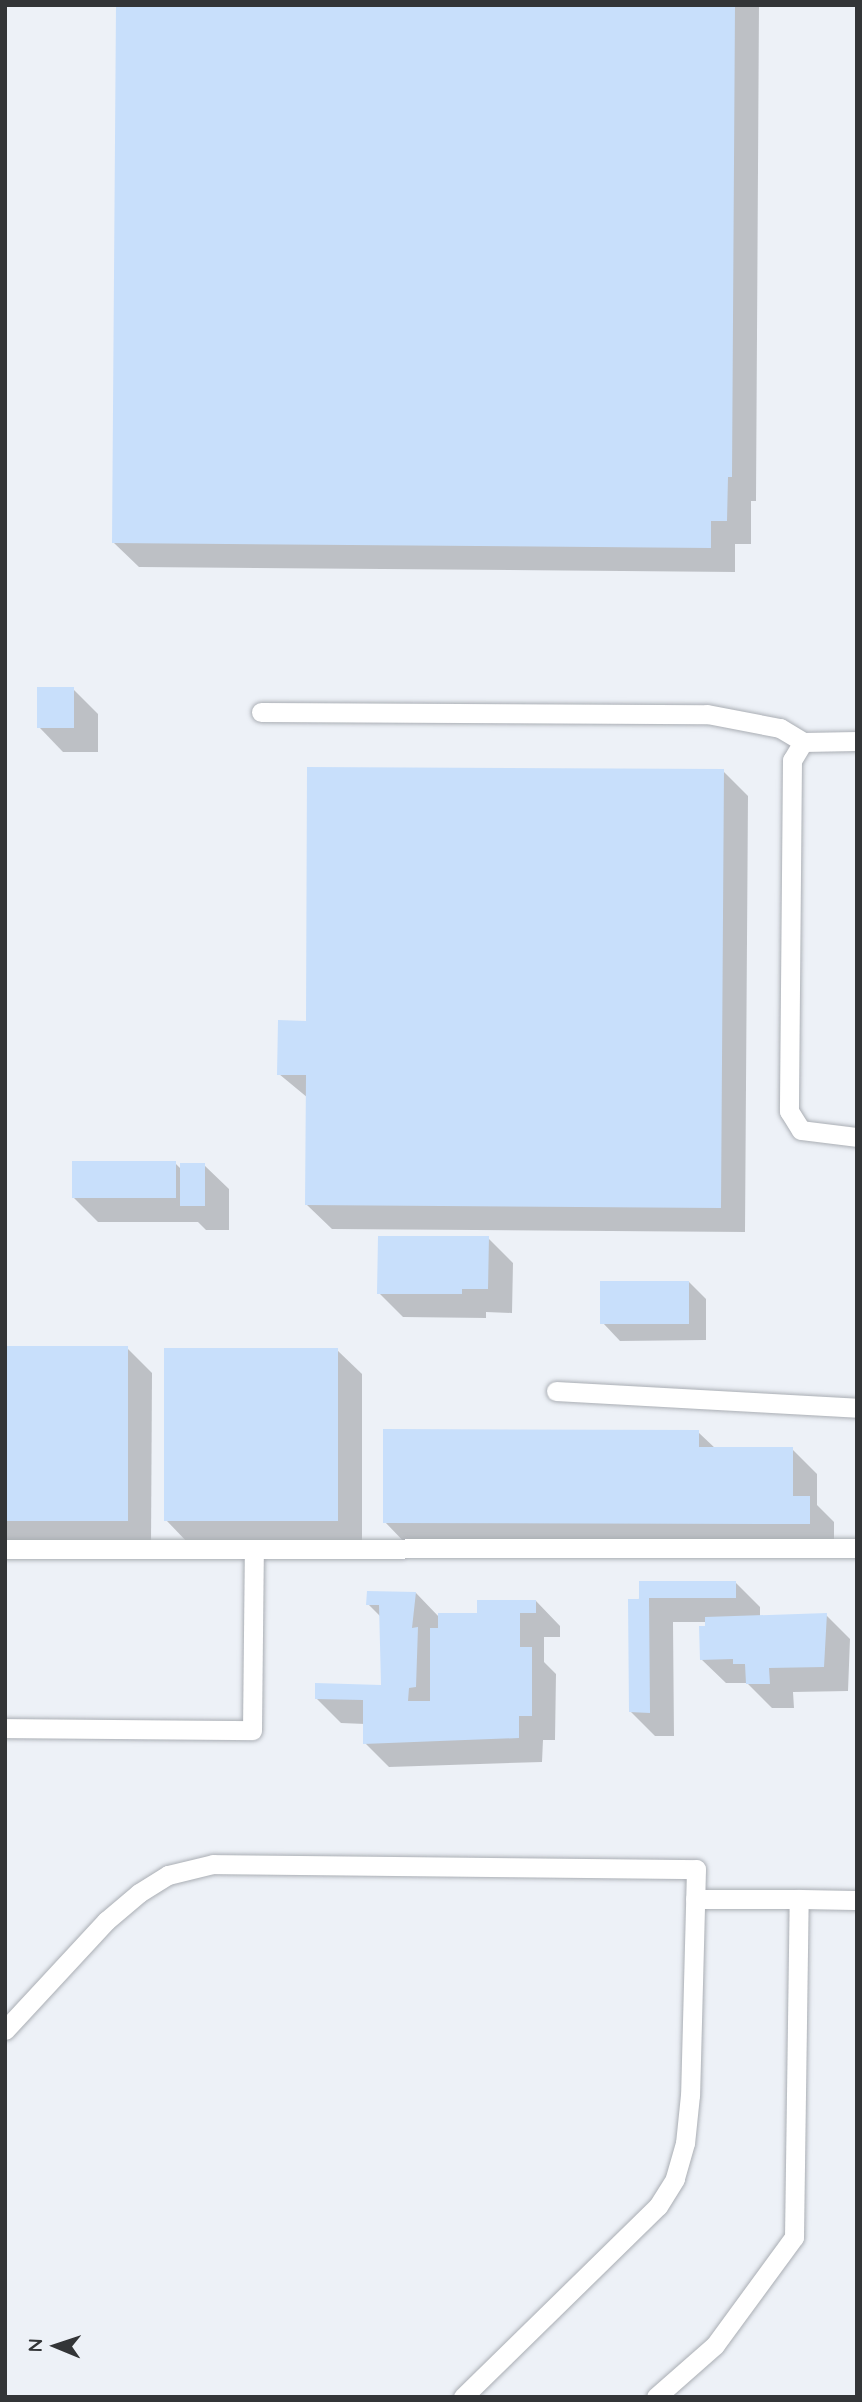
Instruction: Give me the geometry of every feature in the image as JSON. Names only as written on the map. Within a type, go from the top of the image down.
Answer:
[{"type":"lane","points":[[261,712],[707,713],[780,728],[803,742],[857,741]]},
{"type":"lane","points":[[803,742],[792,760],[789,1111],[801,1130],[857,1137]]},
{"type":"lane","points":[[556,1391],[857,1408]]},
{"type":"lane","points":[[5,1549],[857,1548]]},
{"type":"lane","points":[[5,1728],[252,1730],[254,1549]]},
{"type":"lane","points":[[5,2030],[106,1921],[139,1893],[168,1875],[213,1864],[696,1869],[690,2095],[685,2143],[675,2179],[658,2206],[463,2397]]},
{"type":"lane","points":[[695,1899],[857,1900]]},
{"type":"lane","points":[[656,2397],[715,2345],[794,2237],[799,1899]]},
{"type":"building","points":[[116,5],[735,5],[732,477],[728,477],[727,521],[711,521],[711,548],[112,543]]},
{"type":"building","points":[[37,687],[74,687],[74,728],[37,728]]},
{"type":"building","points":[[307,767],[724,769],[721,1208],[305,1205],[306,1075],[277,1075],[278,1020],[306,1021]]},
{"type":"building","points":[[72,1161],[176,1161],[176,1198],[72,1198]]},
{"type":"building","points":[[180,1163],[205,1163],[205,1206],[180,1206]]},
{"type":"building","points":[[378,1236],[489,1236],[488,1289],[462,1289],[462,1294],[377,1294]]},
{"type":"building","points":[[600,1281],[689,1281],[689,1324],[600,1324]]},
{"type":"building","points":[[5,1346],[128,1346],[128,1521],[5,1521]]},
{"type":"building","points":[[164,1348],[338,1348],[338,1521],[164,1521]]},
{"type":"building","points":[[383,1429],[699,1430],[699,1447],[793,1447],[793,1496],[810,1496],[810,1524],[383,1523]]},
{"type":"building","points":[[639,1581],[736,1581],[736,1598],[649,1598],[650,1713],[629,1712],[628,1599],[639,1599]]},
{"type":"building","points":[[367,1591],[416,1592],[412,1628],[418,1627],[416,1687],[409,1688],[408,1701],[430,1701],[430,1628],[438,1628],[438,1613],[477,1613],[477,1600],[536,1600],[536,1613],[520,1613],[520,1647],[532,1647],[532,1716],[519,1716],[519,1738],[363,1744],[363,1700],[315,1699],[315,1683],[381,1685],[379,1605],[366,1605]]},
{"type":"building","points":[[827,1613],[824,1667],[769,1668],[770,1684],[746,1684],[745,1664],[733,1664],[733,1659],[700,1660],[699,1626],[705,1626],[705,1617]]}]
